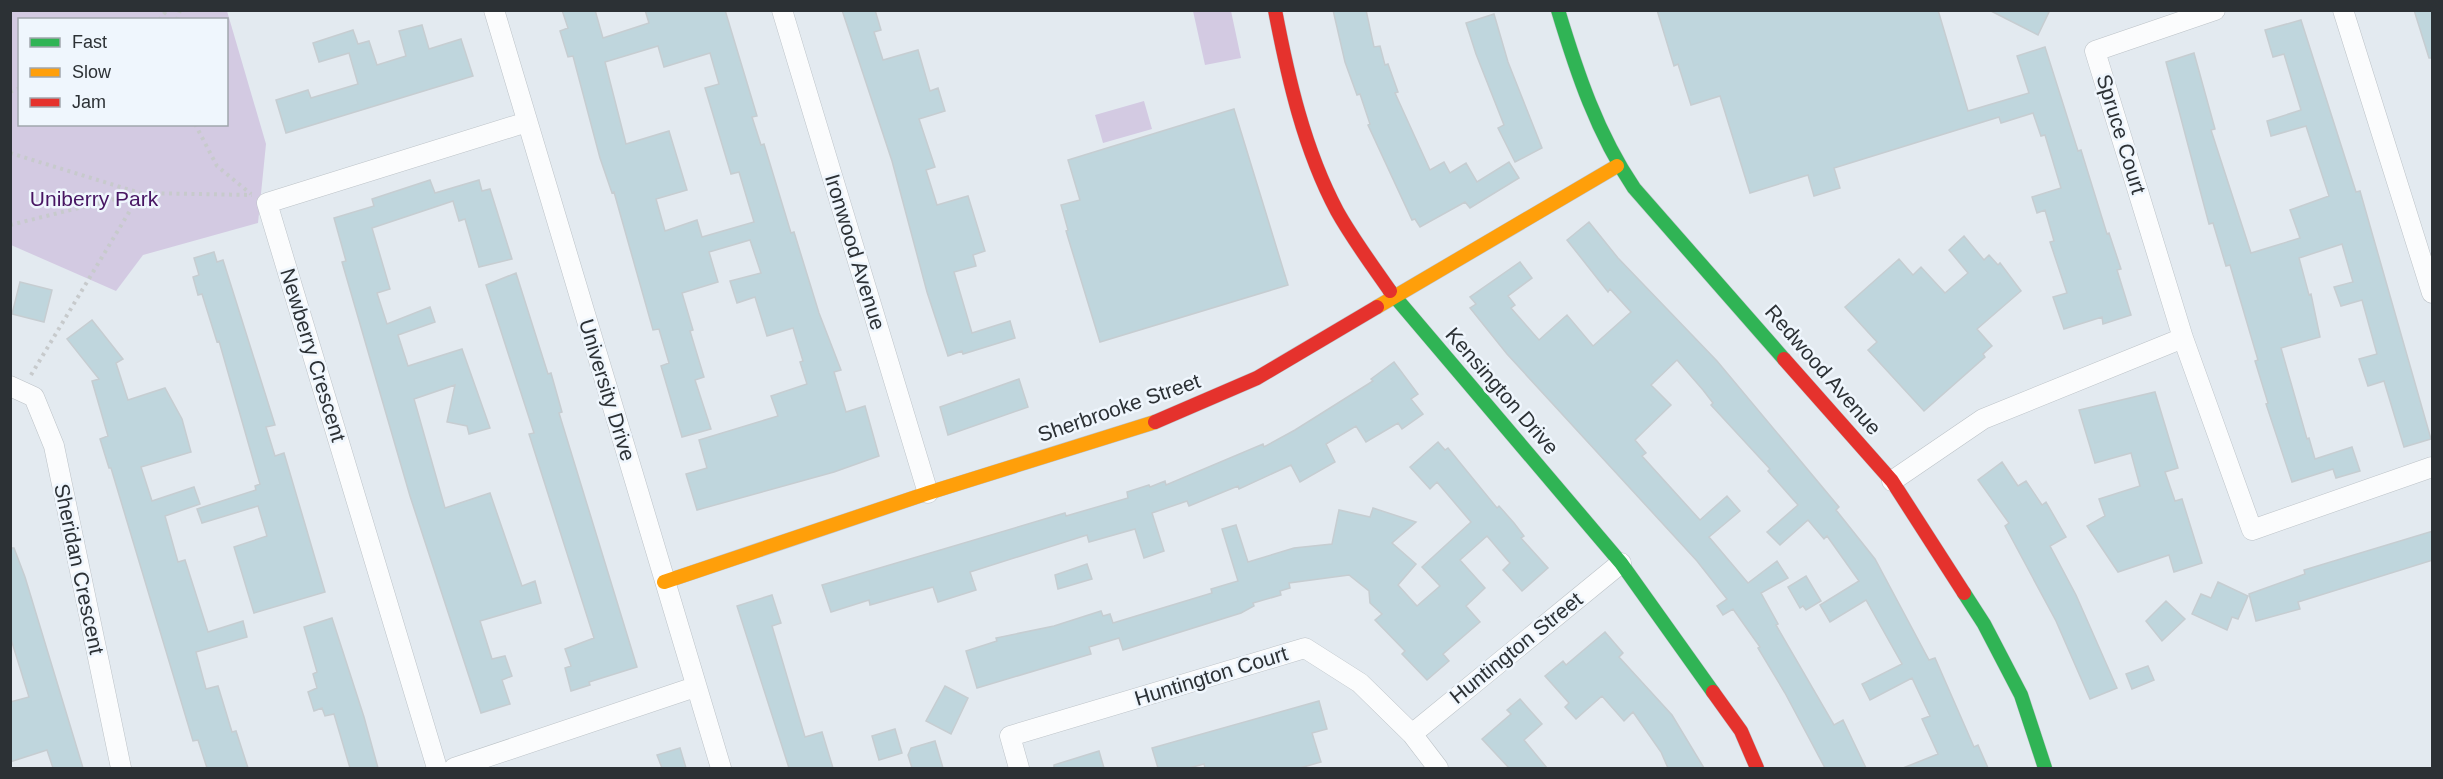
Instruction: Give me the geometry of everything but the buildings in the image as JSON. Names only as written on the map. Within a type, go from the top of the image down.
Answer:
[{"type":"street","name":"University Drive","points":[[494,10],[721,768]]},
{"type":"street","name":"Ironwood Avenue","points":[[782,10],[928,493]]},
{"type":"street","name":"Kensington Drive","points":[[1275,10],[1287,72],[1310,149],[1337,211],[1394,297],[1621,563],[1741,731],[1757,768]]},
{"type":"street","name":"Redwood Avenue","points":[[1558,10],[1571,54],[1617,166],[1892,481],[1984,624],[2021,695],[2045,768]]},
{"type":"street","name":"Spruce Court","points":[[2214,10],[2096,51],[2183,338],[2252,530],[2433,467]]},
{"type":"street","points":[[2343,10],[2433,293]]},
{"type":"street","points":[[259,199],[527,122]]},
{"type":"street","name":"Sherbrooke Street","points":[[664,582],[928,493],[1165,419],[1257,378],[1617,166]]},
{"type":"street","name":"Newberry Crescent","points":[[259,199],[437,768]]},
{"type":"street","points":[[1892,481],[1983,419],[2183,338]]},
{"type":"street","name":"Sheridan Crescent","points":[[16,389],[34,397],[54,446],[120,768]]},
{"type":"street","name":"Huntington Street","points":[[1412,734],[1621,563]]},
{"type":"street","name":"Huntington Court","points":[[1019,768],[1010,736],[1305,648],[1360,683],[1412,734],[1438,768]]},
{"type":"street","points":[[454,768],[695,687]]},
{"type":"path","points":[[196,126],[217,166],[259,199]]},
{"type":"path","points":[[10,153],[140,193],[259,199]]},
{"type":"path","points":[[10,225],[140,193]]},
{"type":"path","points":[[16,389],[140,193]]},
{"type":"green space","name":"Uniberry Park","points":[[10,11],[227,11],[266,144],[258,223],[143,255],[116,291],[11,245]]},
{"type":"green space","points":[[1193,11],[1231,11],[1241,58],[1205,65]]},
{"type":"green space","points":[[1144,101],[1152,129],[1103,143],[1095,115]]},
{"type":"traffic: fast","points":[[1558,10],[1589,102],[1609,146],[1634,188],[1784,359]]},
{"type":"traffic: fast","points":[[1390,291],[1621,563],[1713,692]]},
{"type":"traffic: fast","points":[[1964,593],[1984,624],[2021,695],[2045,768]]},
{"type":"traffic: slow","points":[[1377,307],[1617,166]]},
{"type":"traffic: slow","points":[[664,582],[928,493],[1155,422]]},
{"type":"traffic: jam","points":[[1275,10],[1298,113],[1315,163],[1337,211],[1390,291]]},
{"type":"traffic: jam","points":[[1155,422],[1257,378],[1377,307]]},
{"type":"traffic: jam","points":[[1784,359],[1892,481],[1964,593]]},
{"type":"traffic: jam","points":[[1713,692],[1741,731],[1757,768]]}]
